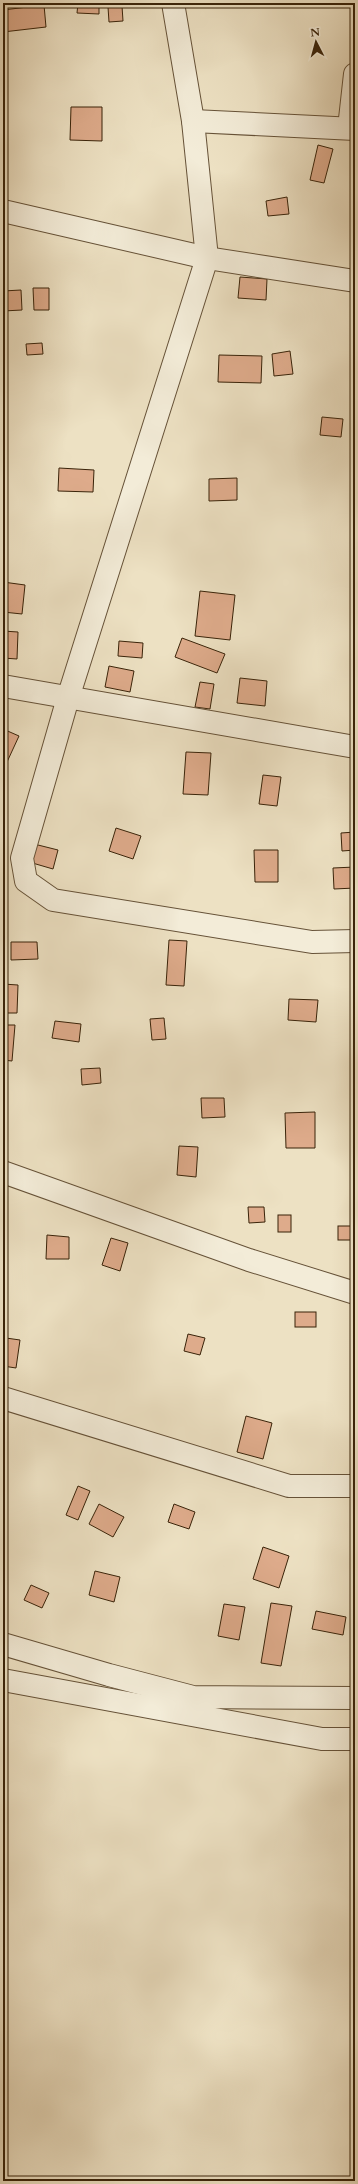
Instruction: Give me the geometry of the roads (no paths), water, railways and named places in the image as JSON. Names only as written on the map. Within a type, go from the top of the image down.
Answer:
[{"type":"street","points":[[172,3],[193,121],[208,258],[68,698],[22,858],[26,881],[53,900],[312,942],[355,941]]},
{"type":"street","points":[[193,121],[352,129],[355,74]]},
{"type":"street","points":[[3,211],[208,258],[355,281]]},
{"type":"street","points":[[3,686],[355,747]]},
{"type":"street","points":[[3,1172],[249,1260],[355,1292]]},
{"type":"street","points":[[3,1398],[289,1486],[355,1486]]},
{"type":"street","points":[[3,1644],[109,1676],[193,1697],[355,1698]]},
{"type":"street","points":[[3,1680],[322,1740],[355,1740]]}]
